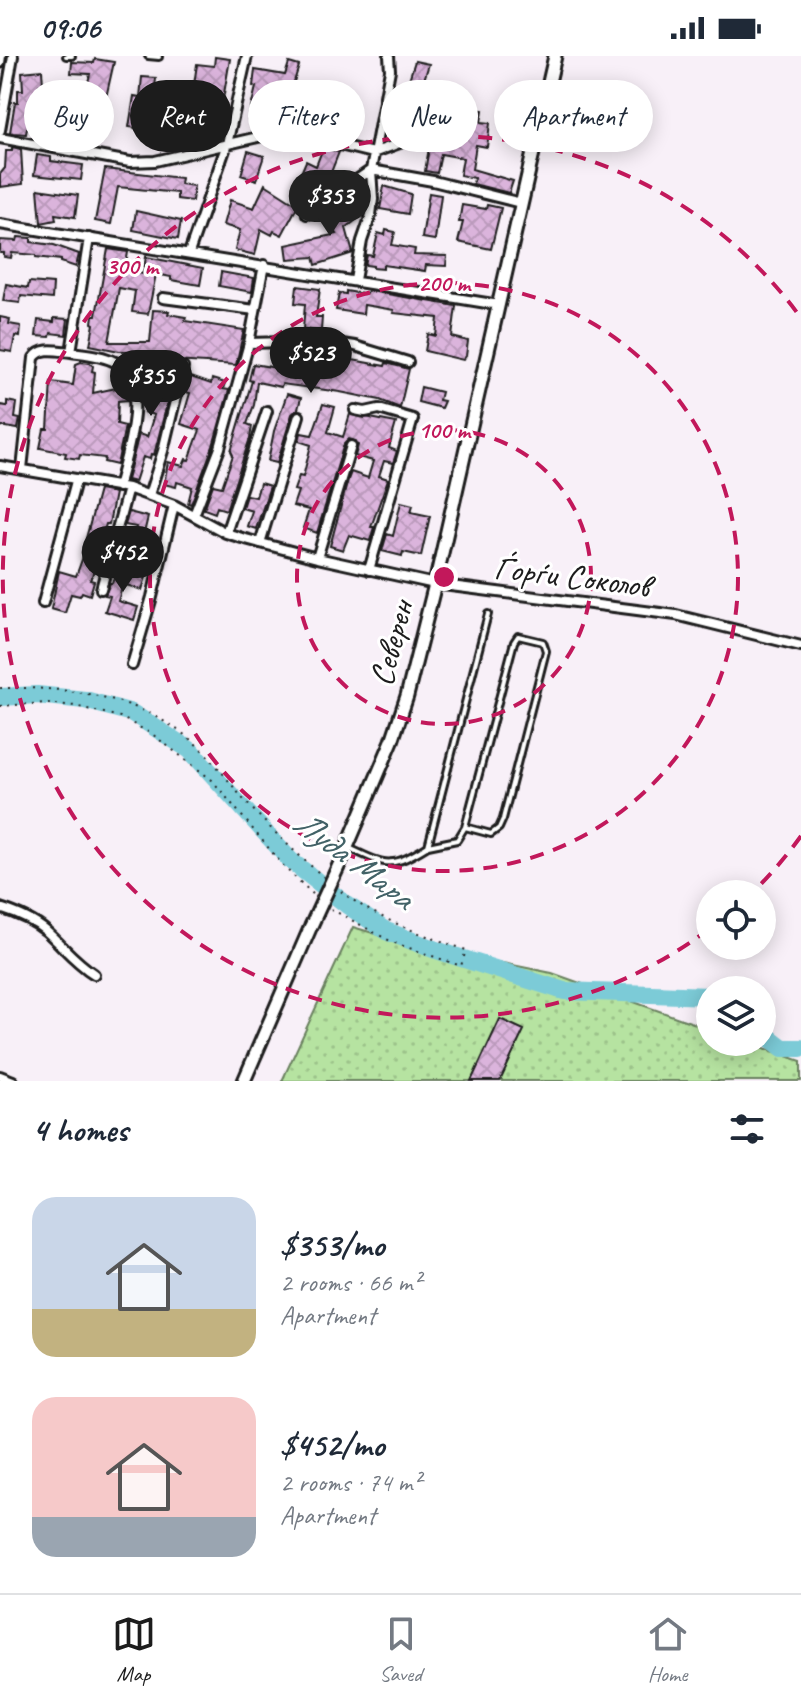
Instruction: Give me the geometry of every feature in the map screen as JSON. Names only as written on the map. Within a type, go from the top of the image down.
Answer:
[{"type":"main road","name":"Северен","points":[[244,1081],[392,741],[407,696],[555,56]]},
{"type":"street","points":[[0,63],[1,56]]},
{"type":"street","points":[[0,130],[13,56]]},
{"type":"street","points":[[232,122],[247,56]]},
{"type":"street","points":[[355,280],[362,241],[371,215],[371,170],[390,70],[389,56]]},
{"type":"street","points":[[232,143],[263,134],[289,133],[373,153],[381,150]]},
{"type":"street","points":[[0,138],[130,162],[155,161],[193,152]]},
{"type":"street","points":[[189,253],[224,152]]},
{"type":"street","points":[[307,214],[371,170],[433,181],[521,203]]},
{"type":"street","points":[[0,224],[499,305]]},
{"type":"street","points":[[71,352],[89,238]]},
{"type":"street","points":[[194,515],[220,448],[249,343],[264,265]]},
{"type":"street","points":[[163,298],[255,310]]},
{"type":"street","points":[[249,343],[323,341],[355,346],[408,362]]},
{"type":"street","points":[[22,469],[36,354],[46,350],[94,355],[117,363],[131,383],[135,409],[118,487]]},
{"type":"street","points":[[149,495],[183,368]]},
{"type":"street","points":[[355,410],[365,412],[379,409],[413,419],[369,570]]},
{"type":"street","points":[[226,533],[267,411]]},
{"type":"street","points":[[260,543],[299,416]]},
{"type":"street","points":[[317,558],[351,446]]},
{"type":"street","name":"Ѓорѓи Соколов","points":[[3,466],[128,488],[174,505],[226,533],[369,570],[435,584],[676,615],[801,646]]},
{"type":"street","points":[[43,603],[76,481]]},
{"type":"street","points":[[101,589],[128,488]]},
{"type":"street","points":[[132,665],[174,505]]},
{"type":"street","points":[[0,908],[17,913],[45,930],[74,961],[94,974]]},
{"type":"street","points":[[0,1076],[13,1081]]},
{"type":"lane","points":[[66,56],[72,56]]},
{"type":"lane","points":[[148,56],[159,57]]},
{"type":"lane","points":[[428,846],[488,614]]},
{"type":"lane","points":[[345,851],[380,863],[403,862],[428,846],[457,840],[465,827],[514,642],[518,636],[534,638],[543,642],[546,651],[503,819],[499,828],[491,834],[465,827]]},
{"type":"path","points":[[0,688],[44,687],[98,694],[131,704],[170,725],[188,737],[208,757],[290,848],[352,901],[400,927],[466,950],[461,966],[392,942],[326,906]]},
{"type":"path","points":[[0,706],[47,703],[75,706],[120,717],[152,734],[212,780],[286,869],[316,897]]},
{"type":"green space","points":[[353,927],[413,945],[552,973],[696,1024],[696,1056],[776,1056],[776,1052],[801,1061],[801,1081],[282,1081]]},
{"type":"building","points":[[215,57],[230,59],[226,80],[195,80],[197,64],[214,66]]},
{"type":"building","points":[[95,59],[114,62],[110,80],[89,80],[90,74],[71,73],[72,62],[94,63]]},
{"type":"building","points":[[415,61],[429,64],[424,80],[409,80]]},
{"type":"building","points":[[289,63],[299,66],[295,80],[254,80],[255,70],[285,75]]},
{"type":"building","points":[[42,70],[43,80],[24,80],[24,134],[10,132],[18,90],[23,90],[22,72]]},
{"type":"building","points":[[478,109],[483,110],[481,122],[490,123],[487,147],[478,145]]},
{"type":"building","points":[[12,147],[21,149],[23,184],[0,187],[6,151],[12,151]]},
{"type":"building","points":[[248,151],[264,156],[256,180],[241,175]]},
{"type":"building","points":[[321,152],[339,152],[324,190],[298,180],[306,161],[316,166]]},
{"type":"building","points":[[428,152],[475,152],[472,169],[513,181],[509,193],[473,184],[474,178],[460,175],[463,158],[441,154],[437,173],[425,171]]},
{"type":"building","points":[[37,155],[51,157],[51,161],[83,165],[81,180],[34,175]]},
{"type":"building","points":[[105,169],[181,178],[180,184],[194,186],[192,201],[177,199],[177,193],[118,187],[111,224],[95,221]]},
{"type":"building","points":[[265,184],[298,205],[282,235],[274,231],[272,235],[261,229],[255,255],[235,250],[240,230],[223,225],[230,200],[254,208]]},
{"type":"building","points":[[384,186],[411,194],[408,214],[380,209]]},
{"type":"building","points":[[38,189],[78,195],[75,217],[55,214],[56,220],[41,223]]},
{"type":"building","points":[[429,193],[441,195],[435,240],[422,238]]},
{"type":"building","points":[[362,196],[366,201],[364,214],[346,228],[353,253],[316,265],[314,257],[288,259],[286,245],[337,234],[327,219],[338,211],[340,214]]},
{"type":"building","points":[[462,205],[501,208],[491,249],[458,242],[463,222],[459,222]]},
{"type":"building","points":[[136,211],[181,221],[178,239],[133,230]]},
{"type":"building","points":[[386,230],[395,232],[392,245],[415,249],[414,255],[447,256],[446,266],[426,265],[425,271],[365,265],[367,255],[373,256],[378,233],[385,235]]},
{"type":"building","points":[[18,237],[31,238],[31,242],[54,245],[79,254],[76,267],[36,255],[12,253],[11,258],[4,257],[4,253],[0,253],[0,240],[17,241]]},
{"type":"building","points":[[108,249],[128,252],[125,270],[143,274],[146,257],[203,268],[200,285],[156,274],[148,314],[132,312],[135,291],[119,288],[109,342],[150,342],[153,310],[169,311],[168,314],[186,317],[185,321],[244,330],[236,365],[144,359],[140,358],[140,351],[119,351],[90,345],[93,315],[96,315]]},
{"type":"building","points":[[221,272],[254,278],[252,292],[219,286]]},
{"type":"building","points":[[29,282],[53,284],[52,299],[21,296],[20,303],[3,301],[6,284],[28,288]]},
{"type":"building","points":[[297,286],[320,289],[316,317],[322,317],[321,331],[303,329],[305,304],[295,303]]},
{"type":"building","points":[[346,291],[363,294],[370,291],[456,306],[452,337],[468,341],[466,356],[463,360],[425,351],[428,334],[436,336],[438,318],[393,313],[394,310],[364,305],[363,314],[336,310],[339,293],[346,294]]},
{"type":"building","points":[[0,317],[10,319],[9,324],[21,326],[20,337],[15,336],[12,352],[0,350]]},
{"type":"building","points":[[54,318],[68,319],[66,335],[51,333],[50,337],[36,336],[38,320],[54,322]]},
{"type":"building","points":[[323,348],[348,352],[347,359],[409,369],[400,408],[380,400],[340,392],[257,382],[254,405],[247,424],[252,426],[250,438],[226,510],[217,507],[215,513],[204,509],[213,485],[222,487],[233,455],[231,451],[252,381],[249,380],[253,364],[277,368],[278,353],[302,354],[302,351],[292,349]],"holes":[[[310,353],[327,355],[335,361],[333,377],[310,375]]]},
{"type":"building","points":[[81,362],[93,366],[93,393],[125,386],[127,400],[118,401],[117,424],[125,426],[117,465],[104,462],[105,458],[65,457],[66,453],[40,448],[44,429],[48,429],[51,382],[73,385],[76,364]]},
{"type":"building","points":[[143,362],[157,366],[155,381],[172,384],[154,455],[151,454],[150,459],[143,457],[135,482],[127,480],[139,434],[147,437],[154,415],[144,412],[151,383],[140,381]]},
{"type":"building","points":[[188,376],[211,384],[212,379],[225,383],[223,389],[229,390],[213,446],[191,504],[188,503],[192,487],[177,482],[176,487],[164,484],[168,462],[183,466],[186,459],[189,460],[200,430],[181,424],[190,393],[185,392]]},
{"type":"building","points":[[421,387],[441,392],[439,400],[444,401],[441,408],[418,402]]},
{"type":"building","points":[[287,394],[301,398],[298,409],[292,414],[277,463],[268,461],[274,431]]},
{"type":"building","points":[[7,401],[17,403],[15,418],[20,419],[18,429],[0,426],[0,405],[7,406]]},
{"type":"building","points":[[323,404],[335,407],[328,432],[343,437],[350,414],[396,423],[389,448],[397,451],[393,463],[384,461],[379,476],[388,479],[371,527],[374,527],[370,541],[349,535],[343,550],[330,546],[348,480],[351,472],[368,478],[373,461],[355,456],[356,441],[349,439],[344,444],[317,533],[303,528],[309,510],[293,506],[298,491],[294,490],[299,476],[303,477],[311,445],[299,441],[301,433],[312,435]]},
{"type":"building","points":[[260,483],[270,486],[256,529],[247,526],[252,511],[242,508],[246,495],[256,497]]},
{"type":"building","points":[[99,490],[115,493],[109,524],[106,524],[100,545],[105,546],[90,580],[94,581],[90,595],[82,592],[80,596],[71,594],[65,613],[51,609],[59,571],[76,576]]},
{"type":"building","points":[[401,502],[413,505],[411,512],[430,516],[421,556],[403,552],[402,556],[382,551],[387,534],[393,536]]},
{"type":"building","points":[[129,512],[148,517],[143,537],[150,539],[145,555],[129,551],[136,527],[125,525]]},
{"type":"building","points":[[117,569],[146,577],[142,590],[123,584],[118,601],[138,607],[134,620],[105,611],[110,596],[105,595]]},
{"type":"building","points":[[500,1019],[524,1030],[500,1081],[471,1081]]},
{"type":"waterway","name":"Луда Мара","points":[[0,697],[37,695],[85,700],[132,713],[190,750],[290,860],[386,931],[564,991],[696,996]]},
{"type":"waterway","name":"Луда Мара","points":[[776,1043],[783,1048],[801,1048]]}]
